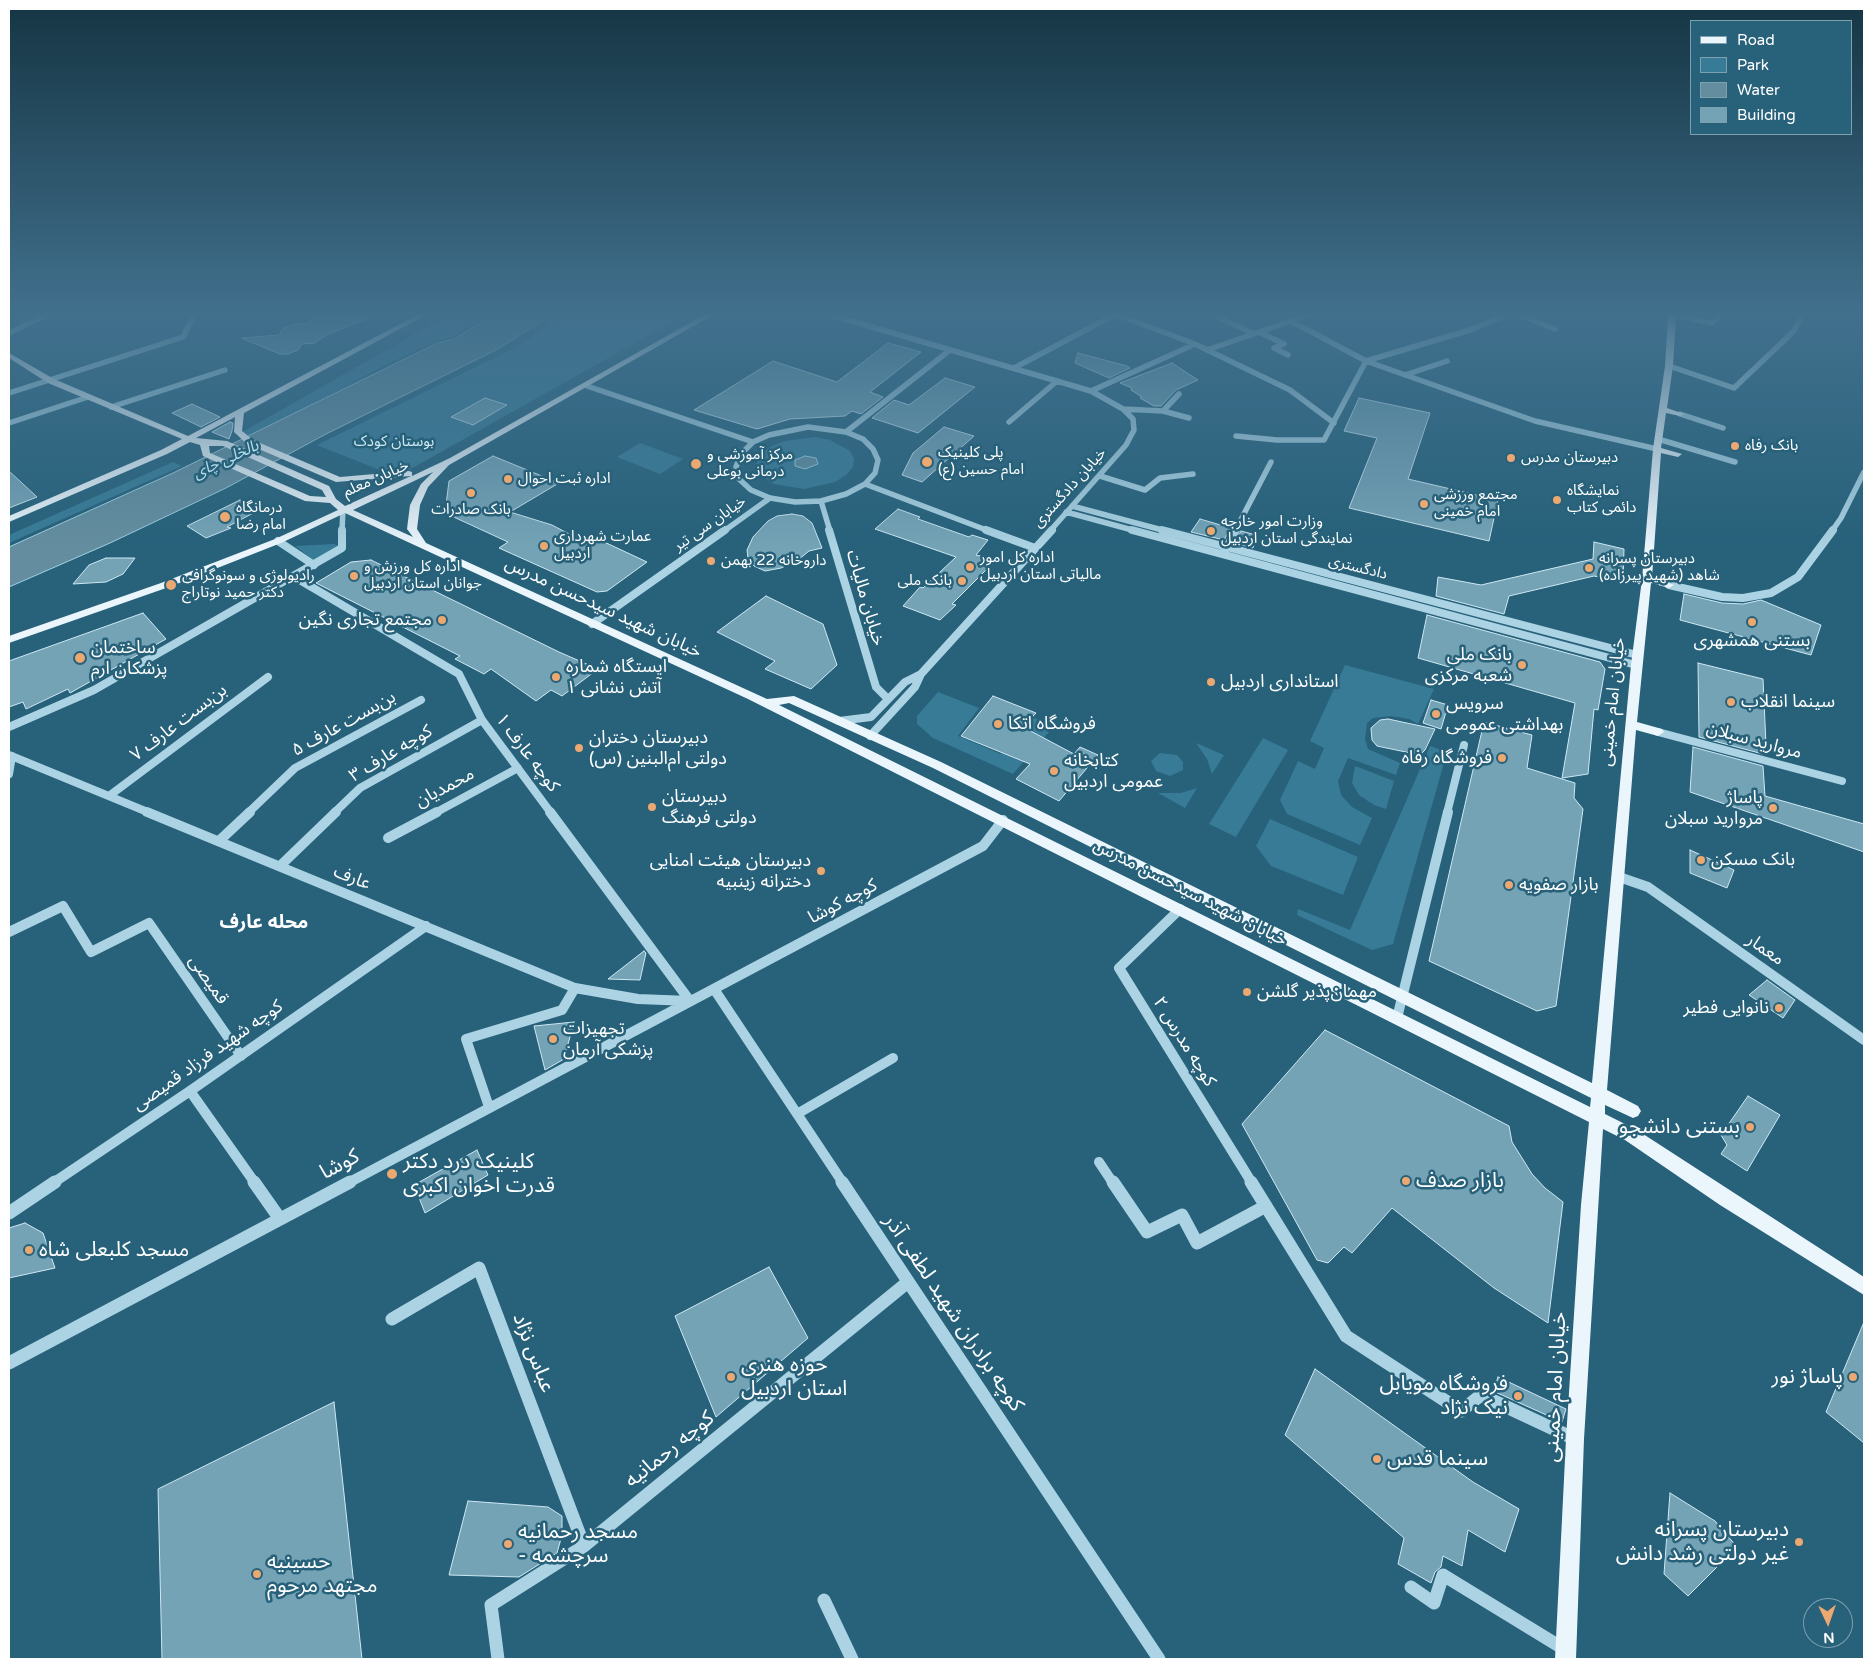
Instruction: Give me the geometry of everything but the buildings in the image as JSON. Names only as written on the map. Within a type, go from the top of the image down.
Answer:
[{"type":"main road","points":[[77,393],[204,444],[206,454],[308,499],[332,500]]},
{"type":"main road","points":[[9,519],[63,497],[189,439],[276,393]]},
{"type":"main road","name":"خیابان معلم","points":[[9,640],[165,585],[278,541],[343,509],[452,460],[575,393]]},
{"type":"main road","name":"خیابان امام خمینی","points":[[1566,1655],[1575,1439],[1589,1205],[1631,724],[1647,579],[1657,444],[1665,393]]},
{"type":"main road","points":[[1662,409],[1680,414]]},
{"type":"main road","points":[[240,412],[237,421],[238,432],[250,442],[339,480],[350,481],[398,476],[428,470]]},
{"type":"main road","name":"خیابان شهید سیدحسن مدرس","points":[[204,444],[226,444],[326,488],[332,500],[343,509],[765,702],[1598,1118],[1631,1135],[1726,1200],[1864,1286]]},
{"type":"main road","points":[[1657,444],[1678,454]]},
{"type":"main road","points":[[423,546],[412,528],[415,505],[424,486],[452,460]]},
{"type":"main road","points":[[1647,579],[1669,585]]},
{"type":"main road","name":"خیابان شهید سیدحسن مدرس","points":[[765,702],[790,699],[937,765],[1633,1110]]},
{"type":"main road","points":[[1631,724],[1658,732]]},
{"type":"main road","points":[[858,748],[870,736]]},
{"type":"street","points":[[111,406],[153,393]]},
{"type":"street","points":[[607,393],[753,442]]},
{"type":"street","points":[[846,432],[896,393]]},
{"type":"street","points":[[1009,422],[1042,393]]},
{"type":"street","points":[[1094,393],[1123,409],[1163,411],[1189,418]]},
{"type":"street","points":[[1294,393],[1334,423]]},
{"type":"street","points":[[1236,436],[1277,440],[1324,440],[1350,393]]},
{"type":"street","points":[[1455,393],[1535,421]]},
{"type":"street","points":[[1163,411],[1179,394]]},
{"type":"street","points":[[9,423],[88,398]]},
{"type":"street","name":"خیابان دادگستری","points":[[870,736],[915,686],[921,674],[1126,445],[1134,430],[1133,420],[1123,409]]},
{"type":"street","points":[[1494,412],[1657,444],[1735,462]]},
{"type":"street","points":[[1680,414],[1723,428]]},
{"type":"street","points":[[808,427],[846,432],[863,439],[873,449],[878,460],[875,472],[865,484],[846,494],[821,501],[795,502],[770,498],[751,490],[739,479],[736,466],[741,454],[753,442],[788,430],[808,427]]},
{"type":"street","points":[[1225,551],[1271,462]]},
{"type":"street","points":[[1669,585],[1722,597],[1743,598],[1771,594],[1784,587],[1798,577],[1841,518],[1864,472]]},
{"type":"street","points":[[1100,476],[1145,490],[1160,478],[1193,474]]},
{"type":"street","points":[[865,484],[1035,548]]},
{"type":"street","name":"خیابان سی تیر","points":[[592,624],[770,498]]},
{"type":"street","name":"خیابان مالیات","points":[[821,501],[876,687],[888,699]]},
{"type":"street","name":"دادگستری","points":[[1072,506],[1225,551],[1426,600],[1637,660]]},
{"type":"street","points":[[9,727],[94,690],[342,548],[343,509]]},
{"type":"street","points":[[1066,512],[1225,551],[1423,608],[1637,660]]},
{"type":"street","points":[[278,541],[314,565]]},
{"type":"street","name":"کوچه عارف ۱","points":[[293,576],[459,674],[482,720],[690,1001]]},
{"type":"street","points":[[1423,608],[1426,600]]},
{"type":"street","name":"خیابان دادگستری","points":[[838,721],[867,719],[905,682],[921,674]]},
{"type":"street","name":"بن‌بست عارف ۷","points":[[109,796],[268,677]]},
{"type":"street","name":"بن‌بست عارف ۵","points":[[219,841],[295,768],[421,700]]},
{"type":"street","name":"کوچه عارف ۳","points":[[280,866],[360,788],[482,720]]},
{"type":"street","name":"مروارید سبلان","points":[[1658,732],[1842,782]]},
{"type":"street","points":[[1397,1018],[1464,745]]},
{"type":"street","points":[[9,774],[10,755]]},
{"type":"street","name":"عارف","points":[[10,755],[575,988],[638,999],[690,1001]]},
{"type":"street","points":[[1788,766],[1797,760]]},
{"type":"street","name":"محمدیان","points":[[388,838],[518,768]]},
{"type":"street","name":"کوچه کوشا","points":[[690,1001],[983,846],[1003,820]]},
{"type":"street","name":"معمار","points":[[1618,877],[1648,887],[1864,1040]]},
{"type":"street","name":"قمیصی","points":[[9,932],[62,906],[91,952],[149,923],[241,1056]]},
{"type":"street","name":"کوچه مدرس ۲","points":[[1180,909],[1119,968],[1266,1206]]},
{"type":"street","name":"کوچه شهید فرزاد قمیصی","points":[[9,1213],[241,1056],[426,926]]},
{"type":"street","points":[[488,1107],[466,1039],[562,1010],[575,988]]},
{"type":"street","name":"کوچه برادران شهید لطفی آذر","points":[[714,989],[1159,1659]]},
{"type":"street","name":"کوشا","points":[[9,1363],[690,1001]]},
{"type":"street","points":[[797,1114],[893,1058]]},
{"type":"street","points":[[190,1091],[280,1219]]},
{"type":"street","points":[[1099,1162],[1147,1232],[1182,1215],[1197,1243],[1266,1206],[1346,1336],[1461,1411],[1481,1395],[1575,1439]]},
{"type":"street","name":"عباس نژاد","points":[[392,1319],[479,1268],[584,1546]]},
{"type":"street","name":"کوچه رحمانیه","points":[[498,1659],[491,1606],[584,1546],[908,1282]]},
{"type":"street","points":[[1412,1587],[1434,1603],[1443,1575],[1566,1655]]},
{"type":"street","points":[[824,1600],[852,1659]]},
{"type":"green space","points":[[311,393],[334,393],[249,438],[239,434]]},
{"type":"green space","name":"بوستان کودک","points":[[423,393],[546,393],[407,471],[392,475],[317,445]]},
{"type":"green space","points":[[815,437],[830,440],[850,451],[854,459],[853,467],[846,475],[835,482],[804,489],[774,484],[763,477],[758,470],[757,461],[762,453],[772,446],[785,441]]},
{"type":"green space","points":[[640,443],[683,459],[660,474],[617,457]]},
{"type":"green space","points":[[173,462],[182,466],[9,543],[9,535]]},
{"type":"green space","points":[[334,544],[340,546],[315,561],[295,546]]},
{"type":"green space","points":[[1345,665],[1434,689],[1418,724],[1409,719],[1391,716],[1373,718],[1367,723],[1365,739],[1368,749],[1400,763],[1396,775],[1348,758],[1338,781],[1341,795],[1352,807],[1372,818],[1360,845],[1287,814],[1280,800],[1298,761],[1315,769],[1324,748],[1310,741]]},
{"type":"green space","points":[[938,692],[979,708],[958,736],[1001,754],[1034,718],[1054,726],[1013,774],[933,738],[917,724],[917,716]]},
{"type":"green space","points":[[1263,738],[1288,750],[1236,837],[1209,824]]},
{"type":"green space","points":[[1196,743],[1224,755],[1212,774],[1207,759]]},
{"type":"green space","points":[[1430,746],[1447,752],[1393,944],[1372,950],[1297,915],[1298,909],[1350,930]]},
{"type":"green space","points":[[1160,753],[1177,755],[1183,762],[1183,770],[1170,776],[1156,771],[1151,761]]},
{"type":"green space","points":[[1355,766],[1394,781],[1386,809],[1374,805],[1359,795],[1352,783]]},
{"type":"green space","points":[[1197,788],[1185,808],[1158,793],[1181,793]]},
{"type":"green space","points":[[1270,819],[1358,857],[1343,895],[1271,866],[1256,846]]},
{"type":"water","name":"بالخلی چای","points":[[336,393],[409,393],[326,434],[226,488],[110,543],[9,587],[9,547],[173,473]]},
{"type":"water","points":[[805,456],[816,458],[818,464],[805,469],[795,466],[795,460]]},
{"type":"place","name":"بانک رفاه","points":[[1735,446]]},
{"type":"place","name":"دبیرستان مدرس","points":[[1511,458]]},
{"type":"place","name":"پلی کلینیک امام حسین (ع)","points":[[927,462]]},
{"type":"place","name":"مرکز آموزشی و درمانی بوعلی","points":[[696,464]]},
{"type":"place","name":"اداره ثبت احوال","points":[[508,479]]},
{"type":"place","name":"بانک صادرات","points":[[471,493]]},
{"type":"place","name":"نمایشگاه دائمی کتاب","points":[[1557,500]]},
{"type":"place","name":"مجتمع ورزشی امام خمینی","points":[[1424,504]]},
{"type":"place","name":"درمانگاه امام رضا","points":[[225,517]]},
{"type":"place","name":"وزارت امور خارجه نمایندگی استان اردبیل","points":[[1211,531]]},
{"type":"place","name":"عمارت شهرداری اردبیل","points":[[544,546]]},
{"type":"place","name":"داروخانه 22 بهمن","points":[[711,561]]},
{"type":"place","name":"اداره کل امور مالیاتی استان اردبیل","points":[[970,567]]},
{"type":"place","name":"دبیرستان پسرانه شاهد (شهید پیرزاده)","points":[[1589,568]]},
{"type":"place","name":"اداره کل ورزش و جوانان استان اردبیل","points":[[354,576]]},
{"type":"place","name":"بانک ملی","points":[[962,581]]},
{"type":"place","name":"رادیولوژی و سونوگرافی دکتر حمید نوتاراج","points":[[171,585]]},
{"type":"place","name":"مجتمع تجاری نگین","points":[[442,620]]},
{"type":"place","name":"بستنی همشهری","points":[[1752,622]]},
{"type":"place","name":"ساختمان پزشکان ارم","points":[[80,658]]},
{"type":"place","name":"بانک ملی شعبه مرکزی","points":[[1522,665]]},
{"type":"place","name":"ایستگاه شماره ۱ آتش نشانی","points":[[556,677]]},
{"type":"place","name":"استانداری اردبیل","points":[[1211,682]]},
{"type":"place","name":"سینما انقلاب","points":[[1731,702]]},
{"type":"place","name":"سرویس بهداشتی عمومی","points":[[1436,714]]},
{"type":"place","name":"فروشگاه اتکا","points":[[998,724]]},
{"type":"place","name":"دبیرستان دختران دولتی ام‌البنین (س)","points":[[579,748]]},
{"type":"place","name":"فروشگاه رفاه","points":[[1502,758]]},
{"type":"place","name":"کتابخانه عمومی اردبیل","points":[[1054,771]]},
{"type":"place","name":"دبیرستان دولتی فرهنگ","points":[[652,807]]},
{"type":"place","name":"پاساژ مروارید سبلان","points":[[1773,808]]},
{"type":"place","name":"بانک مسکن","points":[[1701,860]]},
{"type":"place","name":"دبیرستان هیئت امنایی دخترانه زینبیه","points":[[821,871]]},
{"type":"place","name":"بازار صفویه","points":[[1509,885]]},
{"type":"place","name":"مهمان‌پذیر گلشن","points":[[1247,992]]},
{"type":"place","name":"نانوایی فطیر","points":[[1779,1008]]},
{"type":"place","name":"تجهیزات پزشکی آرمان","points":[[553,1039]]},
{"type":"place","name":"بستنی دانشجو","points":[[1750,1127]]},
{"type":"place","name":"کلینیک درد دکتر قدرت اخوان اکبری","points":[[392,1174]]},
{"type":"place","name":"بازار صدف","points":[[1406,1181]]},
{"type":"place","name":"مسجد کلبعلی شاه","points":[[29,1250]]},
{"type":"place","name":"حوزه هنری استان اردبیل","points":[[731,1377]]},
{"type":"place","name":"پاساژ نور","points":[[1853,1377]]},
{"type":"place","name":"فروشگاه مویابل نیک نژاد","points":[[1518,1396]]},
{"type":"place","name":"سینما قدس","points":[[1377,1459]]},
{"type":"place","name":"دبیرستان پسرانه غیر دولتی رشد دانش","points":[[1799,1542]]},
{"type":"place","name":"مسجد رحمانیه - سرچشمه","points":[[508,1544]]},
{"type":"place","name":"حسینیه مجتهد مرحوم","points":[[257,1574]]},
{"type":"district","name":"محله عارف","points":[[264,923]]}]
